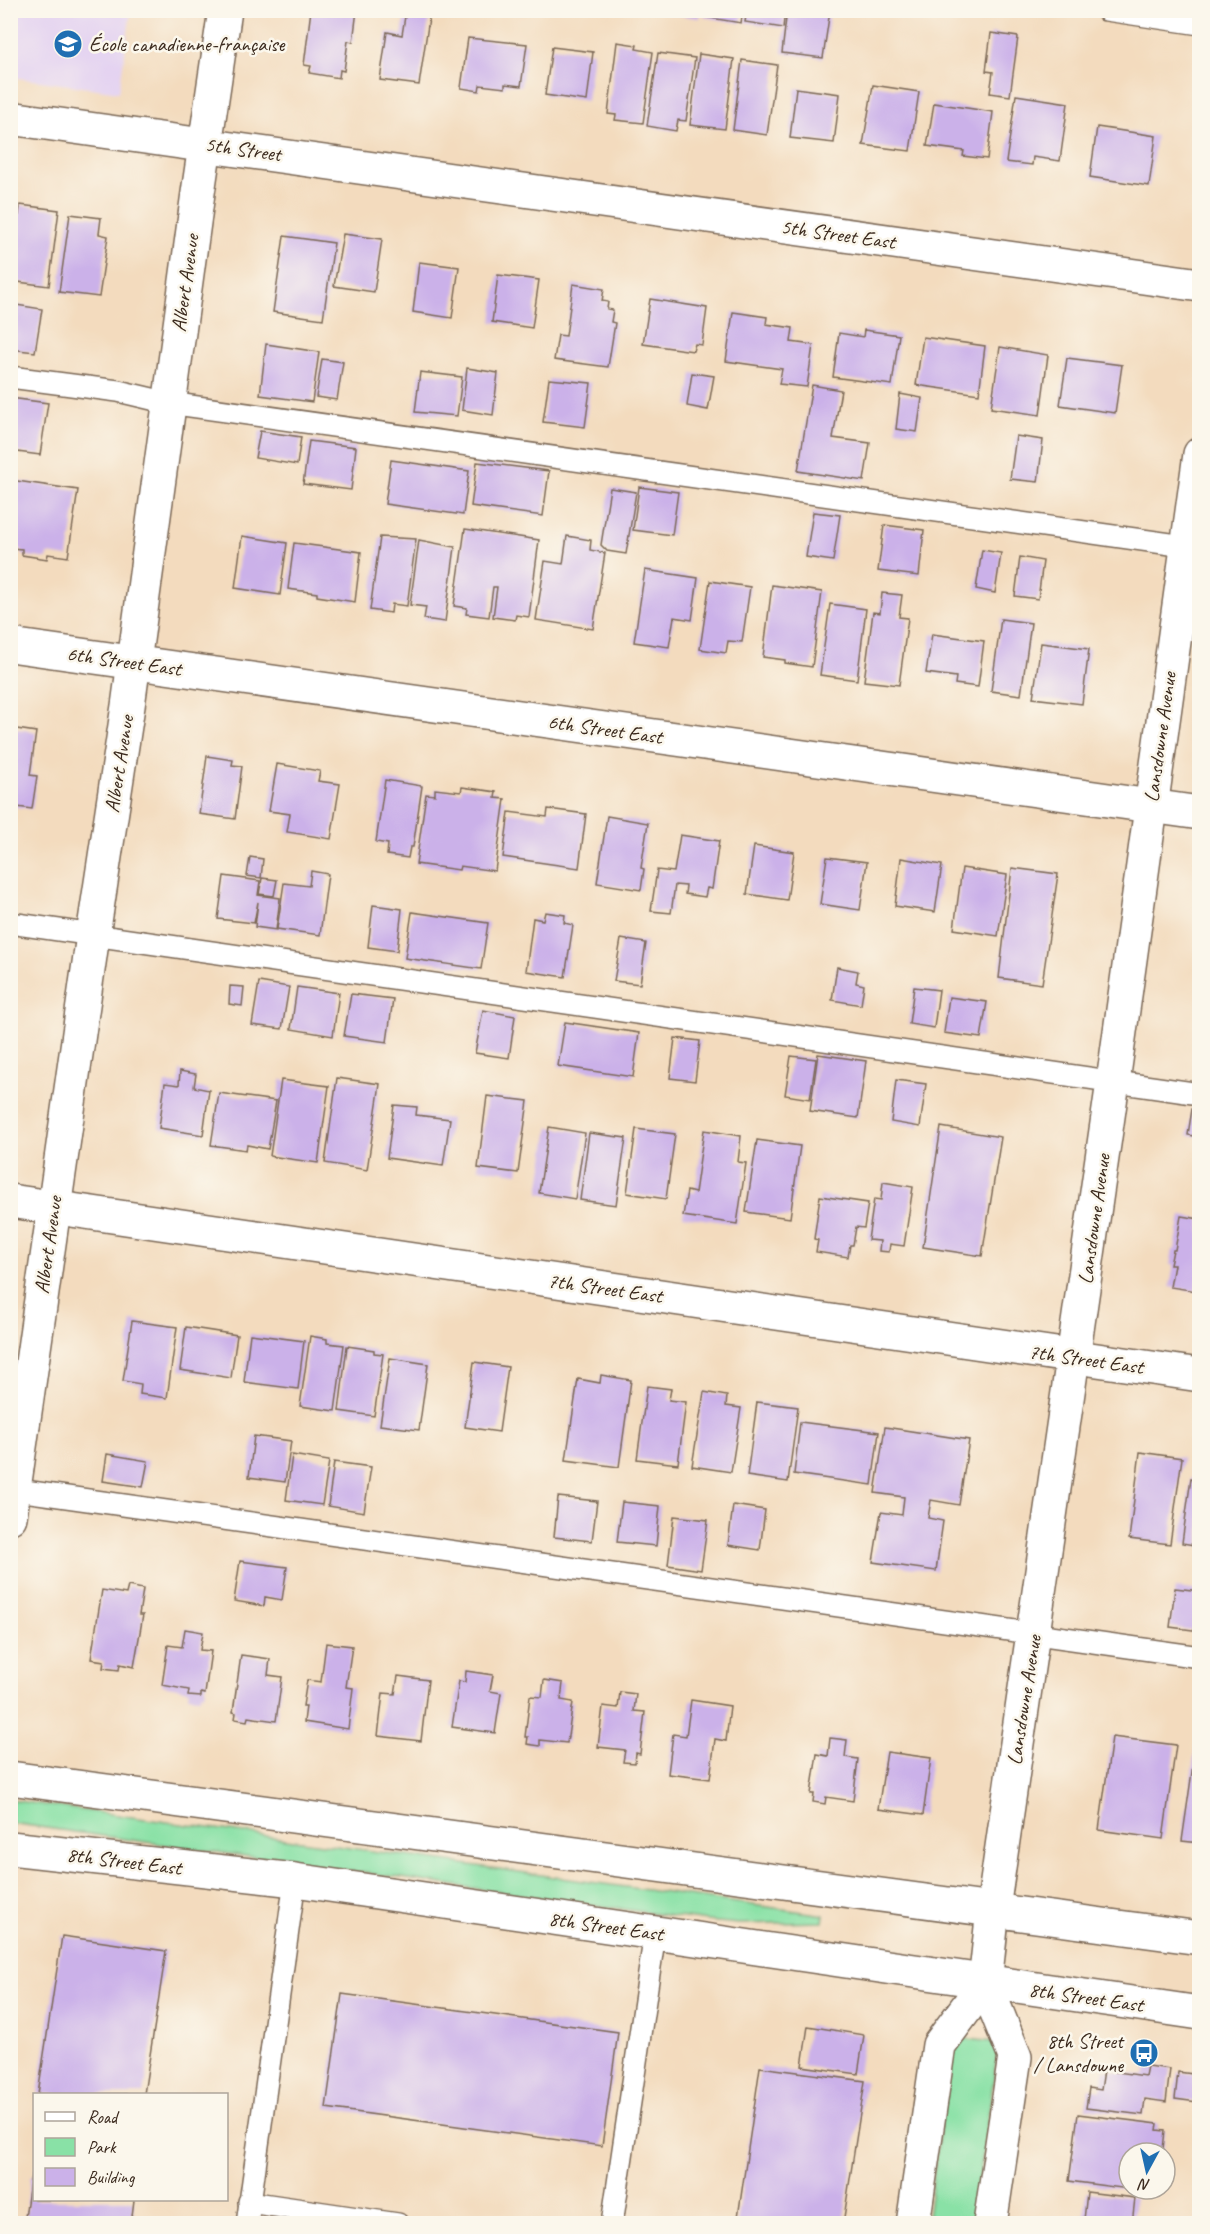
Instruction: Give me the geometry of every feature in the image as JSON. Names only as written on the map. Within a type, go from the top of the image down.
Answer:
[{"type":"street","name":"Albert Avenue","points":[[12,1498],[134,663],[225,10]]},
{"type":"street","name":"5th Street","points":[[10,117],[476,183]]},
{"type":"street","name":"5th Street East","points":[[476,183],[1200,285]]},
{"type":"street","name":"Lansdowne Avenue","points":[[990,2223],[1015,2057],[985,1983],[993,1909],[1113,1082],[1150,806],[1193,547],[1200,454]]},
{"type":"street","name":"6th Street East","points":[[10,645],[1200,813]]},
{"type":"street","name":"7th Street East","points":[[10,1201],[1200,1375]]},
{"type":"street","points":[[10,1778],[1200,1938]]},
{"type":"street","name":"8th Street East","points":[[10,1848],[295,1880],[1200,2013]]},
{"type":"street","points":[[913,2223],[939,2045],[985,1983]]},
{"type":"lane","points":[[1106,10],[1200,24]]},
{"type":"lane","points":[[10,376],[118,391],[169,403],[1193,547]]},
{"type":"lane","points":[[10,923],[1200,1094]]},
{"type":"lane","points":[[12,1498],[1200,1657]]},
{"type":"lane","points":[[247,2223],[295,1880]]},
{"type":"lane","points":[[612,2223],[655,1933]]},
{"type":"lane","points":[[249,2202],[398,2223]]},
{"type":"shaded area","name":"École canadienne-française","points":[[11,10],[131,11],[119,92],[11,77]]},
{"type":"green space","points":[[11,1800],[824,1915],[823,1922],[739,1924],[707,1921],[11,1823]]},
{"type":"green space","points":[[959,2038],[994,2042],[998,2048],[973,2223],[927,2224],[952,2041]]},
{"type":"building","points":[[311,10],[357,10],[353,42],[348,41],[344,71],[340,70],[339,78],[309,73],[311,66],[304,65]]},
{"type":"building","points":[[406,10],[430,12],[419,85],[380,80],[387,32],[402,35]]},
{"type":"building","points":[[663,10],[700,10],[699,18],[663,13]]},
{"type":"building","points":[[705,10],[743,10],[741,23],[704,17]]},
{"type":"building","points":[[747,10],[785,10],[783,28],[745,22]]},
{"type":"building","points":[[787,10],[830,10],[823,58],[782,53]]},
{"type":"building","points":[[991,33],[1018,37],[1010,96],[990,93],[993,72],[986,71]]},
{"type":"building","points":[[468,38],[527,44],[521,86],[505,84],[505,88],[480,85],[479,91],[461,88]]},
{"type":"building","points":[[617,42],[637,45],[636,49],[653,52],[643,123],[615,120],[616,115],[608,114]]},
{"type":"building","points":[[552,47],[593,52],[587,101],[545,95]]},
{"type":"building","points":[[658,53],[695,58],[686,121],[678,120],[676,131],[647,126]]},
{"type":"building","points":[[699,54],[734,59],[725,129],[690,125]]},
{"type":"building","points":[[742,60],[777,65],[767,135],[733,130]]},
{"type":"building","points":[[873,85],[919,92],[910,151],[863,145]]},
{"type":"building","points":[[796,88],[840,94],[834,143],[790,138]]},
{"type":"building","points":[[1016,95],[1068,103],[1060,161],[1033,157],[1032,165],[1006,162]]},
{"type":"building","points":[[934,103],[993,112],[987,159],[963,156],[964,151],[927,146]]},
{"type":"building","points":[[1097,127],[1156,136],[1149,186],[1090,177]]},
{"type":"building","points":[[20,205],[59,210],[49,286],[10,281],[10,225],[12,214],[19,215]]},
{"type":"building","points":[[70,214],[101,218],[99,234],[108,236],[99,297],[59,292]]},
{"type":"building","points":[[343,234],[382,239],[374,292],[334,286]]},
{"type":"building","points":[[284,236],[334,243],[323,319],[273,312]]},
{"type":"building","points":[[419,262],[459,267],[452,318],[413,312]]},
{"type":"building","points":[[498,275],[539,280],[532,328],[492,322]]},
{"type":"building","points":[[573,284],[604,289],[602,301],[608,302],[607,309],[613,310],[611,322],[615,323],[608,367],[554,360],[558,335],[566,336]]},
{"type":"building","points":[[650,299],[707,308],[702,345],[695,344],[693,351],[643,344]]},
{"type":"building","points":[[10,304],[42,309],[35,352],[10,349]]},
{"type":"building","points":[[733,312],[767,317],[766,324],[793,328],[791,342],[813,345],[807,387],[779,384],[782,369],[726,361]]},
{"type":"building","points":[[864,330],[899,335],[892,385],[833,377],[839,333],[863,337]]},
{"type":"building","points":[[923,337],[985,346],[979,394],[916,385]]},
{"type":"building","points":[[266,344],[319,352],[312,402],[260,395]]},
{"type":"building","points":[[1000,347],[1048,355],[1040,415],[991,408]]},
{"type":"building","points":[[1067,358],[1122,365],[1115,413],[1060,405]]},
{"type":"building","points":[[322,359],[343,362],[337,400],[316,397]]},
{"type":"building","points":[[467,368],[498,373],[493,415],[462,410]]},
{"type":"building","points":[[420,372],[462,377],[457,416],[415,412]]},
{"type":"building","points":[[692,373],[714,376],[708,410],[687,406]]},
{"type":"building","points":[[549,379],[591,383],[585,427],[543,422]]},
{"type":"building","points":[[812,385],[841,390],[833,438],[870,443],[864,481],[798,471]]},
{"type":"building","points":[[900,394],[922,398],[917,432],[896,429]]},
{"type":"building","points":[[10,398],[48,403],[40,455],[10,451]]},
{"type":"building","points":[[260,431],[301,437],[297,465],[255,458]]},
{"type":"building","points":[[1016,436],[1043,440],[1038,482],[1010,479]]},
{"type":"building","points":[[309,441],[356,447],[351,490],[303,484]]},
{"type":"building","points":[[391,460],[469,471],[463,515],[385,504]]},
{"type":"building","points":[[477,462],[549,471],[543,516],[471,506]]},
{"type":"building","points":[[10,480],[78,490],[68,557],[48,554],[47,559],[22,555],[22,549],[10,548]]},
{"type":"building","points":[[639,487],[678,492],[672,535],[633,530]]},
{"type":"building","points":[[610,488],[636,492],[626,554],[607,551],[601,545]]},
{"type":"building","points":[[813,512],[840,515],[833,561],[806,557]]},
{"type":"building","points":[[884,525],[924,530],[919,576],[878,571]]},
{"type":"building","points":[[465,529],[539,540],[529,617],[516,615],[515,620],[493,617],[497,587],[493,587],[489,617],[466,614],[467,608],[454,606]]},
{"type":"building","points":[[242,536],[287,543],[280,595],[235,588]]},
{"type":"building","points":[[567,536],[591,540],[590,550],[605,553],[593,629],[536,620],[545,561],[563,564]]},
{"type":"building","points":[[380,537],[416,539],[407,606],[392,604],[391,613],[370,610]]},
{"type":"building","points":[[419,540],[455,547],[445,622],[424,619],[426,607],[410,605]]},
{"type":"building","points":[[294,543],[361,552],[355,602],[288,589]]},
{"type":"building","points":[[982,550],[1001,553],[995,593],[976,589]]},
{"type":"building","points":[[1020,557],[1043,561],[1038,599],[1015,596]]},
{"type":"building","points":[[645,570],[698,578],[692,620],[674,617],[669,647],[634,642]]},
{"type":"building","points":[[710,581],[750,587],[742,642],[728,641],[726,653],[700,649]]},
{"type":"building","points":[[772,585],[822,592],[812,667],[763,657]]},
{"type":"building","points":[[882,593],[902,595],[899,617],[908,618],[899,685],[864,681],[873,612],[880,613]]},
{"type":"building","points":[[830,604],[866,609],[857,680],[820,675]]},
{"type":"building","points":[[1001,619],[1031,623],[1021,695],[991,691]]},
{"type":"building","points":[[932,634],[984,641],[978,687],[955,684],[956,677],[926,673]]},
{"type":"building","points":[[1041,643],[1089,649],[1082,704],[1033,698]]},
{"type":"building","points":[[10,728],[36,732],[30,775],[37,776],[32,809],[10,806]]},
{"type":"building","points":[[207,756],[233,760],[232,765],[242,766],[235,819],[199,814]]},
{"type":"building","points":[[277,764],[320,771],[318,781],[340,784],[331,839],[287,832],[290,814],[269,811]]},
{"type":"building","points":[[385,780],[422,786],[413,847],[410,847],[408,858],[387,855],[388,844],[376,842]]},
{"type":"building","points":[[462,787],[496,792],[495,798],[505,799],[495,871],[460,866],[459,870],[416,864],[426,794],[435,795],[435,789],[461,792]]},
{"type":"building","points":[[548,809],[586,814],[579,868],[503,857],[509,812],[547,817]]},
{"type":"building","points":[[607,816],[648,823],[641,868],[644,869],[641,890],[597,883]]},
{"type":"building","points":[[680,835],[719,841],[712,889],[707,888],[705,897],[685,894],[686,886],[675,885],[671,913],[651,911],[657,870],[674,872]]},
{"type":"building","points":[[754,846],[794,852],[787,900],[747,894]]},
{"type":"building","points":[[250,857],[263,859],[261,878],[247,876]]},
{"type":"building","points":[[827,857],[867,862],[860,910],[820,904]]},
{"type":"building","points":[[901,858],[942,865],[935,912],[895,906]]},
{"type":"building","points":[[962,868],[1007,875],[998,936],[954,929]]},
{"type":"building","points":[[1012,868],[1058,874],[1042,984],[999,978]]},
{"type":"building","points":[[311,871],[328,874],[320,935],[277,929],[284,883],[309,886]]},
{"type":"building","points":[[224,876],[260,881],[258,895],[280,898],[276,930],[255,927],[258,902],[254,923],[218,919]]},
{"type":"building","points":[[262,878],[277,880],[274,896],[259,894]]},
{"type":"building","points":[[373,905],[402,909],[397,951],[368,947]]},
{"type":"building","points":[[412,912],[488,923],[481,969],[405,958]]},
{"type":"building","points":[[545,912],[565,915],[564,923],[573,925],[565,977],[526,971],[533,918],[543,920]]},
{"type":"building","points":[[621,939],[646,943],[640,984],[614,981]]},
{"type":"building","points":[[837,967],[858,971],[856,983],[864,985],[861,1005],[832,1000]]},
{"type":"building","points":[[259,982],[289,987],[282,1029],[252,1025]]},
{"type":"building","points":[[230,986],[244,987],[242,1006],[229,1004]]},
{"type":"building","points":[[297,987],[339,993],[333,1036],[291,1029]]},
{"type":"building","points":[[914,987],[939,990],[934,1028],[909,1024]]},
{"type":"building","points":[[351,994],[393,999],[387,1042],[344,1036]]},
{"type":"building","points":[[949,997],[987,1002],[981,1038],[944,1033]]},
{"type":"building","points":[[483,1010],[515,1016],[509,1058],[475,1053]]},
{"type":"building","points":[[565,1022],[639,1033],[633,1077],[558,1066]]},
{"type":"building","points":[[675,1038],[700,1041],[695,1081],[670,1078]]},
{"type":"building","points":[[818,1054],[866,1061],[858,1118],[810,1111]]},
{"type":"building","points":[[791,1056],[816,1059],[810,1099],[785,1095]]},
{"type":"building","points":[[180,1071],[196,1074],[194,1087],[209,1090],[203,1135],[159,1128],[165,1083],[179,1085]]},
{"type":"building","points":[[337,1078],[380,1084],[367,1170],[325,1163]]},
{"type":"building","points":[[281,1080],[329,1086],[318,1163],[270,1156]]},
{"type":"building","points":[[896,1080],[926,1084],[920,1127],[891,1122]]},
{"type":"building","points":[[219,1093],[276,1101],[268,1149],[247,1145],[246,1150],[211,1145]]},
{"type":"building","points":[[487,1096],[528,1101],[518,1173],[478,1168]]},
{"type":"building","points":[[394,1105],[417,1107],[416,1115],[450,1119],[443,1166],[387,1158]]},
{"type":"building","points":[[1192,1109],[1200,1110],[1200,1137],[1188,1135]]},
{"type":"building","points":[[549,1127],[585,1133],[575,1199],[539,1193]]},
{"type":"building","points":[[941,1127],[1001,1137],[982,1256],[923,1247]]},
{"type":"building","points":[[636,1129],[675,1134],[666,1199],[627,1193]]},
{"type":"building","points":[[704,1130],[741,1136],[738,1162],[746,1163],[737,1224],[683,1216],[687,1191],[695,1193]]},
{"type":"building","points":[[589,1133],[626,1138],[616,1205],[580,1200]]},
{"type":"building","points":[[757,1140],[800,1146],[790,1218],[746,1212]]},
{"type":"building","points":[[883,1182],[913,1187],[904,1246],[890,1244],[889,1252],[879,1251],[880,1241],[868,1240],[874,1199],[881,1200]]},
{"type":"building","points":[[820,1196],[868,1203],[864,1228],[856,1227],[848,1257],[816,1252],[818,1240],[814,1239]]},
{"type":"building","points":[[1181,1216],[1200,1219],[1200,1281],[1197,1280],[1196,1291],[1170,1287],[1174,1265],[1170,1265]]},
{"type":"building","points":[[132,1321],[177,1327],[167,1398],[140,1394],[141,1384],[123,1381]]},
{"type":"building","points":[[186,1327],[237,1335],[231,1378],[180,1370]]},
{"type":"building","points":[[250,1334],[304,1341],[298,1389],[244,1382]]},
{"type":"building","points":[[310,1336],[327,1339],[327,1343],[344,1345],[335,1411],[300,1406]]},
{"type":"building","points":[[347,1346],[374,1350],[374,1353],[383,1354],[374,1416],[339,1411]]},
{"type":"building","points":[[390,1358],[428,1364],[419,1430],[380,1425]]},
{"type":"building","points":[[474,1362],[508,1367],[499,1432],[465,1427]]},
{"type":"building","points":[[601,1375],[631,1380],[619,1467],[566,1460],[578,1379],[600,1383]]},
{"type":"building","points":[[647,1386],[671,1389],[669,1400],[686,1402],[678,1464],[637,1459]]},
{"type":"building","points":[[704,1392],[727,1396],[726,1406],[741,1408],[731,1472],[692,1466]]},
{"type":"building","points":[[757,1402],[798,1407],[788,1482],[747,1476]]},
{"type":"building","points":[[800,1422],[879,1432],[872,1485],[794,1474]]},
{"type":"building","points":[[885,1427],[969,1440],[959,1505],[931,1500],[928,1518],[943,1521],[936,1571],[873,1562],[881,1512],[902,1515],[904,1497],[875,1493]]},
{"type":"building","points":[[254,1436],[291,1441],[285,1482],[249,1477]]},
{"type":"building","points":[[1140,1452],[1182,1458],[1170,1544],[1129,1539]]},
{"type":"building","points":[[107,1454],[148,1461],[143,1487],[103,1481]]},
{"type":"building","points":[[292,1455],[329,1461],[322,1505],[286,1500]]},
{"type":"building","points":[[334,1462],[371,1467],[364,1512],[328,1506]]},
{"type":"building","points":[[1191,1478],[1200,1480],[1200,1546],[1182,1543]]},
{"type":"building","points":[[558,1497],[597,1501],[592,1541],[554,1537]]},
{"type":"building","points":[[622,1502],[660,1506],[656,1546],[617,1542]]},
{"type":"building","points":[[733,1505],[765,1510],[760,1550],[728,1545]]},
{"type":"building","points":[[674,1516],[708,1520],[701,1570],[668,1565]]},
{"type":"building","points":[[240,1561],[287,1567],[282,1600],[265,1597],[264,1606],[234,1601]]},
{"type":"building","points":[[128,1586],[143,1589],[139,1615],[143,1615],[134,1667],[120,1664],[119,1670],[103,1668],[104,1661],[91,1659],[102,1590],[126,1594]]},
{"type":"building","points":[[1175,1588],[1200,1591],[1200,1631],[1170,1627]]},
{"type":"building","points":[[185,1629],[203,1632],[200,1650],[211,1651],[205,1694],[201,1693],[201,1697],[188,1696],[189,1690],[162,1685],[168,1645],[182,1647]]},
{"type":"building","points":[[326,1643],[352,1646],[346,1687],[353,1688],[348,1729],[304,1722],[306,1706],[303,1706],[307,1680],[321,1682]]},
{"type":"building","points":[[241,1655],[270,1659],[268,1675],[282,1677],[276,1721],[248,1717],[247,1721],[235,1719],[236,1713],[233,1712]]},
{"type":"building","points":[[466,1671],[493,1675],[490,1691],[501,1693],[495,1733],[452,1727],[459,1681],[465,1682]]},
{"type":"building","points":[[398,1676],[428,1680],[421,1741],[378,1736],[383,1693],[395,1694]]},
{"type":"building","points":[[544,1680],[563,1683],[561,1700],[573,1702],[567,1743],[540,1740],[540,1746],[527,1744],[528,1737],[525,1737],[530,1696],[542,1697]]},
{"type":"building","points":[[620,1692],[636,1694],[634,1711],[645,1712],[640,1754],[636,1753],[635,1763],[623,1762],[625,1750],[598,1747],[603,1706],[618,1708]]},
{"type":"building","points":[[691,1700],[730,1706],[726,1741],[715,1739],[710,1779],[668,1774],[673,1734],[686,1736]]},
{"type":"building","points":[[1112,1737],[1176,1745],[1163,1839],[1099,1830]]},
{"type":"building","points":[[830,1738],[847,1740],[845,1757],[858,1759],[853,1801],[826,1797],[825,1804],[813,1802],[814,1794],[811,1794],[817,1754],[828,1756]]},
{"type":"building","points":[[1196,1744],[1200,1745],[1200,1843],[1182,1841]]},
{"type":"building","points":[[887,1752],[931,1758],[923,1815],[878,1809]]},
{"type":"building","points":[[62,1936],[166,1951],[144,2093],[38,2093]]},
{"type":"building","points":[[342,1994],[618,2032],[602,2146],[326,2108]]},
{"type":"building","points":[[808,2026],[864,2035],[858,2074],[802,2066]]},
{"type":"building","points":[[1147,2066],[1170,2069],[1166,2102],[1145,2099],[1143,2115],[1086,2108],[1089,2088],[1101,2090],[1104,2070],[1145,2076]]},
{"type":"building","points":[[760,2067],[865,2081],[843,2224],[737,2224]]},
{"type":"building","points":[[1178,2072],[1200,2075],[1197,2102],[1175,2099]]},
{"type":"building","points":[[1078,2114],[1158,2124],[1157,2130],[1165,2131],[1164,2141],[1117,2141],[1117,2187],[1069,2181]]},
{"type":"building","points":[[31,2175],[33,2176],[33,2201],[134,2201],[131,2224],[24,2224]]},
{"type":"building","points":[[1087,2192],[1117,2196],[1117,2201],[1135,2201],[1132,2224],[1073,2224],[1074,2219],[1084,2220]]},
{"type":"place","name":"École canadienne-française","points":[[68,44]]},
{"type":"place","name":"8th Street / Lansdowne","points":[[1144,2053]]}]
